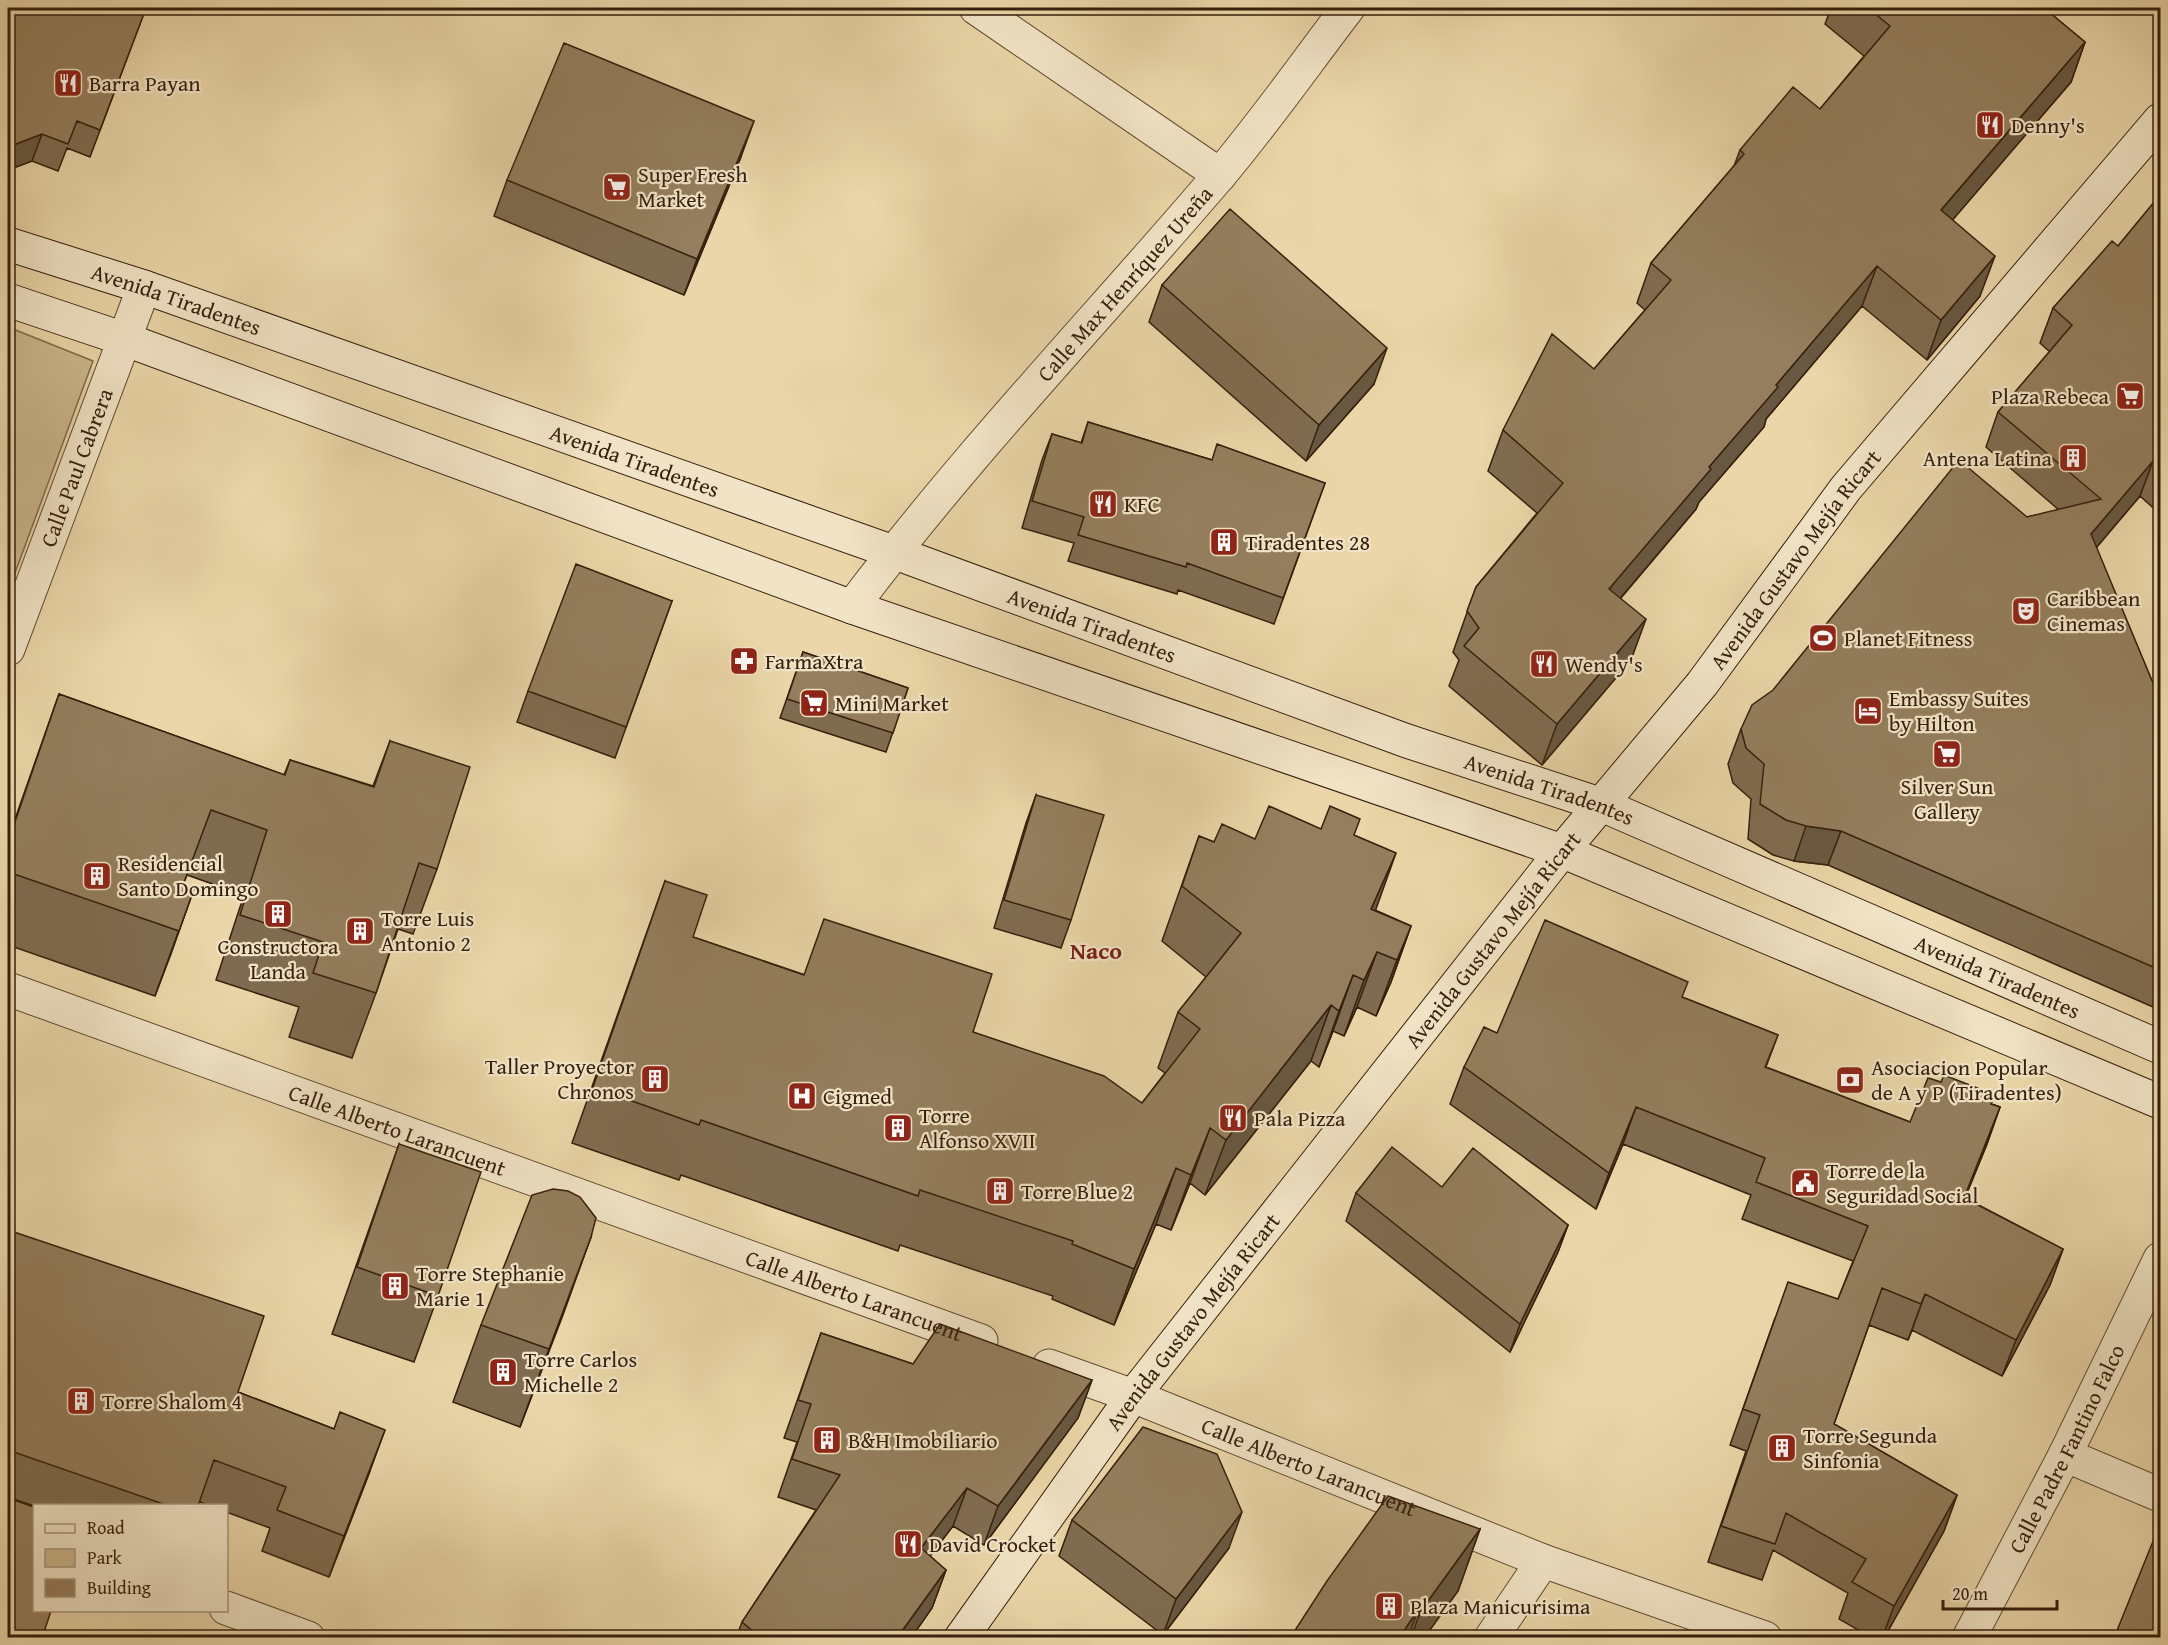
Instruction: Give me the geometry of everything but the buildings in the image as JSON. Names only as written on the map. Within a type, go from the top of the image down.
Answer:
[{"type":"street","points":[[976,8],[1220,175]]},
{"type":"street","name":"Calle Max Henríquez Ureña","points":[[852,607],[893,552],[1220,175],[1348,8]]},
{"type":"street","name":"Avenida Gustavo Mejía Ricart","points":[[961,1638],[1133,1396],[1562,851],[1702,684],[1846,488],[2160,120]]},
{"type":"street","name":"Avenida Tiradentes","points":[[8,244],[144,287],[893,552],[1407,741],[1602,805],[2160,1047]]},
{"type":"street","name":"Calle Paul Cabrera","points":[[8,649],[144,287]]},
{"type":"street","points":[[8,300],[124,339],[852,607],[1562,851],[2160,1102]]},
{"type":"street","name":"Calle Alberto Larancuent","points":[[8,988],[1133,1396],[1543,1561],[1766,1638]]},
{"type":"street","name":"Calle Padre Fantino Falco","points":[[1969,1638],[2065,1455],[2160,1259]]},
{"type":"street","points":[[2065,1455],[2160,1495]]},
{"type":"street","points":[[1491,1638],[1543,1561]]},
{"type":"street","points":[[228,1609],[308,1638]]},
{"type":"green space","points":[[8,327],[93,361],[8,592]]},
{"type":"place","name":"Barra Payan","points":[[68,83]]},
{"type":"place","name":"Denny's","points":[[1990,125]]},
{"type":"place","name":"Super Fresh Market","points":[[617,187]]},
{"type":"place","name":"Plaza Rebeca","points":[[2130,396]]},
{"type":"place","name":"Antena Latina","points":[[2073,458]]},
{"type":"place","name":"KFC","points":[[1103,504]]},
{"type":"place","name":"Tiradentes 28","points":[[1224,542]]},
{"type":"place","name":"Caribbean Cinemas","points":[[2026,611]]},
{"type":"place","name":"Planet Fitness","points":[[1823,638]]},
{"type":"place","name":"FarmaXtra","points":[[744,661]]},
{"type":"place","name":"Wendy's","points":[[1544,664]]},
{"type":"place","name":"Mini Market","points":[[814,703]]},
{"type":"place","name":"Embassy Suites by Hilton","points":[[1868,711]]},
{"type":"place","name":"Silver Sun Gallery","points":[[1947,754]]},
{"type":"place","name":"Residencial Santo Domingo","points":[[97,876]]},
{"type":"place","name":"Constructora Landa","points":[[278,914]]},
{"type":"place","name":"Torre Luis Antonio 2","points":[[360,931]]},
{"type":"place","name":"Taller Proyector Chronos","points":[[655,1079]]},
{"type":"place","name":"Asociacion Popular de A y P (Tiradentes)","points":[[1850,1080]]},
{"type":"place","name":"Cigmed","points":[[802,1096]]},
{"type":"place","name":"Pala Pizza","points":[[1233,1118]]},
{"type":"place","name":"Torre Alfonso XVII","points":[[898,1128]]},
{"type":"place","name":"Torre de la Seguridad Social","points":[[1805,1183]]},
{"type":"place","name":"Torre Blue 2","points":[[1000,1191]]},
{"type":"place","name":"Torre Stephanie Marie 1","points":[[395,1286]]},
{"type":"place","name":"Torre Carlos Michelle 2","points":[[503,1372]]},
{"type":"place","name":"Torre Shalom 4","points":[[81,1401]]},
{"type":"place","name":"B&H Imobiliario","points":[[827,1440]]},
{"type":"place","name":"Torre Segunda Sinfonia","points":[[1782,1448]]},
{"type":"place","name":"David Crocket","points":[[908,1544]]},
{"type":"place","name":"Plaza Manicurisima","points":[[1389,1606]]},
{"type":"district","name":"Naco","points":[[1096,950]]}]
